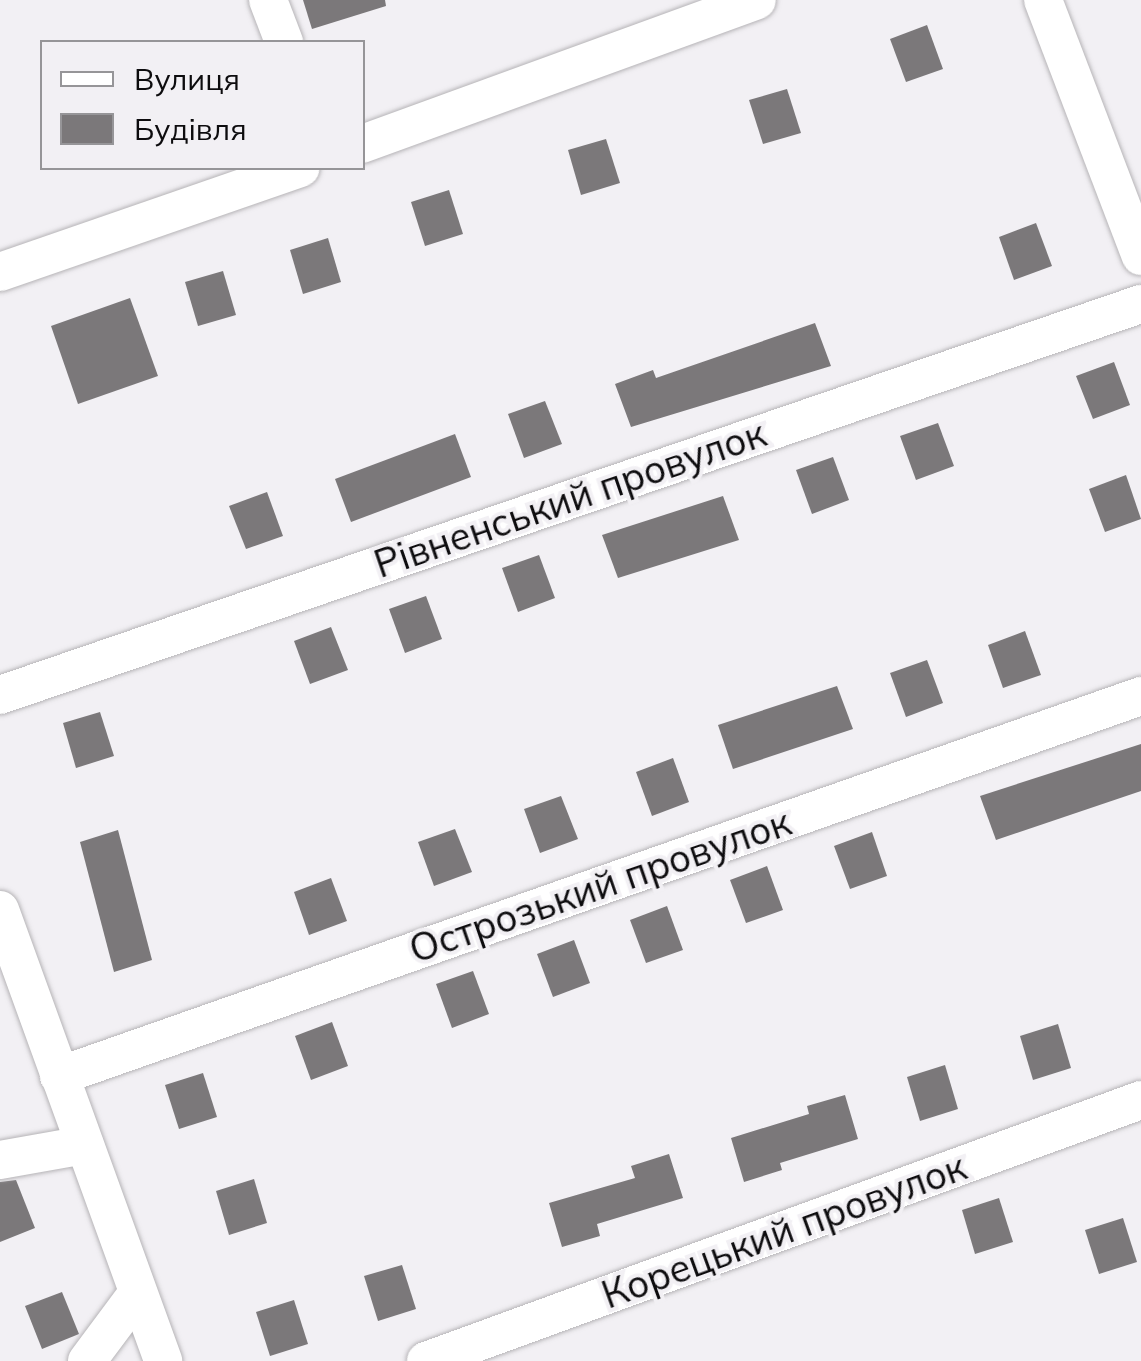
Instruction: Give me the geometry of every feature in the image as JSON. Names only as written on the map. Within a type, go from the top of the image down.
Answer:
[{"type":"street","points":[[268,0],[283,40]]},
{"type":"street","points":[[365,143],[757,0]]},
{"type":"street","points":[[1043,0],[1141,256]]},
{"type":"street","points":[[0,272],[294,170]]},
{"type":"street","name":"Рівненський провулок","points":[[0,695],[1141,304]]},
{"type":"street","name":"Острозький провулок","points":[[59,1076],[1141,696]]},
{"type":"street","points":[[0,910],[163,1361]]},
{"type":"street","name":"Корецький провулок","points":[[426,1361],[1141,1100]]},
{"type":"street","points":[[0,1160],[85,1145]]},
{"type":"street","points":[[88,1361],[138,1294]]},
{"type":"building","points":[[303,0],[385,0],[386,6],[312,29]]},
{"type":"building","points":[[927,25],[943,69],[906,82],[890,39]]},
{"type":"building","points":[[787,89],[801,133],[763,144],[749,100]]},
{"type":"building","points":[[606,139],[620,183],[581,195],[568,150]]},
{"type":"building","points":[[449,190],[463,234],[425,246],[411,202]]},
{"type":"building","points":[[1036,223],[1052,266],[1014,280],[999,237]]},
{"type":"building","points":[[328,238],[341,282],[303,294],[290,250]]},
{"type":"building","points":[[223,271],[236,315],[198,326],[185,282]]},
{"type":"building","points":[[130,298],[158,376],[78,404],[51,326]]},
{"type":"building","points":[[815,323],[831,366],[631,427],[615,384],[653,370],[656,378]]},
{"type":"building","points":[[1114,362],[1130,405],[1093,419],[1076,376]]},
{"type":"building","points":[[545,401],[562,444],[524,458],[508,414]]},
{"type":"building","points":[[938,423],[954,466],[916,480],[900,436]]},
{"type":"building","points":[[455,434],[471,477],[351,522],[335,479]]},
{"type":"building","points":[[833,457],[849,500],[812,514],[796,470]]},
{"type":"building","points":[[1126,475],[1141,519],[1105,532],[1089,489]]},
{"type":"building","points":[[267,492],[283,536],[246,549],[229,506]]},
{"type":"building","points":[[723,496],[739,540],[618,578],[602,535]]},
{"type":"building","points":[[539,555],[555,598],[518,612],[502,568]]},
{"type":"building","points":[[426,596],[442,639],[405,653],[389,609]]},
{"type":"building","points":[[331,627],[348,670],[310,684],[294,641]]},
{"type":"building","points":[[1025,631],[1041,675],[1003,688],[988,645]]},
{"type":"building","points":[[927,660],[943,703],[906,717],[890,673]]},
{"type":"building","points":[[837,686],[853,729],[733,769],[718,725]]},
{"type":"building","points":[[100,712],[114,756],[76,768],[63,723]]},
{"type":"building","points":[[1141,744],[1141,791],[996,840],[980,796]]},
{"type":"building","points":[[673,758],[689,802],[652,816],[636,772]]},
{"type":"building","points":[[561,796],[578,839],[540,853],[524,809]]},
{"type":"building","points":[[455,829],[472,872],[434,886],[418,842]]},
{"type":"building","points":[[118,830],[152,960],[114,972],[80,842]]},
{"type":"building","points":[[872,832],[887,876],[850,889],[834,846]]},
{"type":"building","points":[[767,866],[783,910],[746,923],[730,880]]},
{"type":"building","points":[[331,878],[347,921],[309,935],[294,892]]},
{"type":"building","points":[[667,906],[683,950],[646,963],[630,920]]},
{"type":"building","points":[[574,940],[590,983],[553,997],[537,954]]},
{"type":"building","points":[[473,971],[489,1014],[452,1028],[436,984]]},
{"type":"building","points":[[332,1022],[348,1066],[311,1080],[295,1036]]},
{"type":"building","points":[[1058,1024],[1071,1068],[1033,1080],[1020,1036]]},
{"type":"building","points":[[945,1065],[958,1109],[920,1121],[907,1077]]},
{"type":"building","points":[[203,1073],[217,1117],[179,1129],[165,1085]]},
{"type":"building","points":[[845,1095],[858,1139],[780,1163],[782,1170],[744,1182],[731,1138],[809,1114],[807,1106]]},
{"type":"building","points":[[669,1154],[683,1198],[597,1224],[600,1236],[562,1247],[549,1203],[635,1178],[631,1166]]},
{"type":"building","points":[[254,1179],[267,1223],[229,1235],[216,1191]]},
{"type":"building","points":[[16,1180],[35,1228],[0,1242],[0,1182]]},
{"type":"building","points":[[999,1198],[1013,1242],[975,1254],[962,1210]]},
{"type":"building","points":[[1123,1218],[1137,1262],[1099,1274],[1085,1230]]},
{"type":"building","points":[[402,1265],[416,1309],[378,1321],[364,1276]]},
{"type":"building","points":[[62,1292],[79,1334],[42,1349],[25,1306]]},
{"type":"building","points":[[294,1300],[308,1344],[270,1356],[256,1312]]}]
